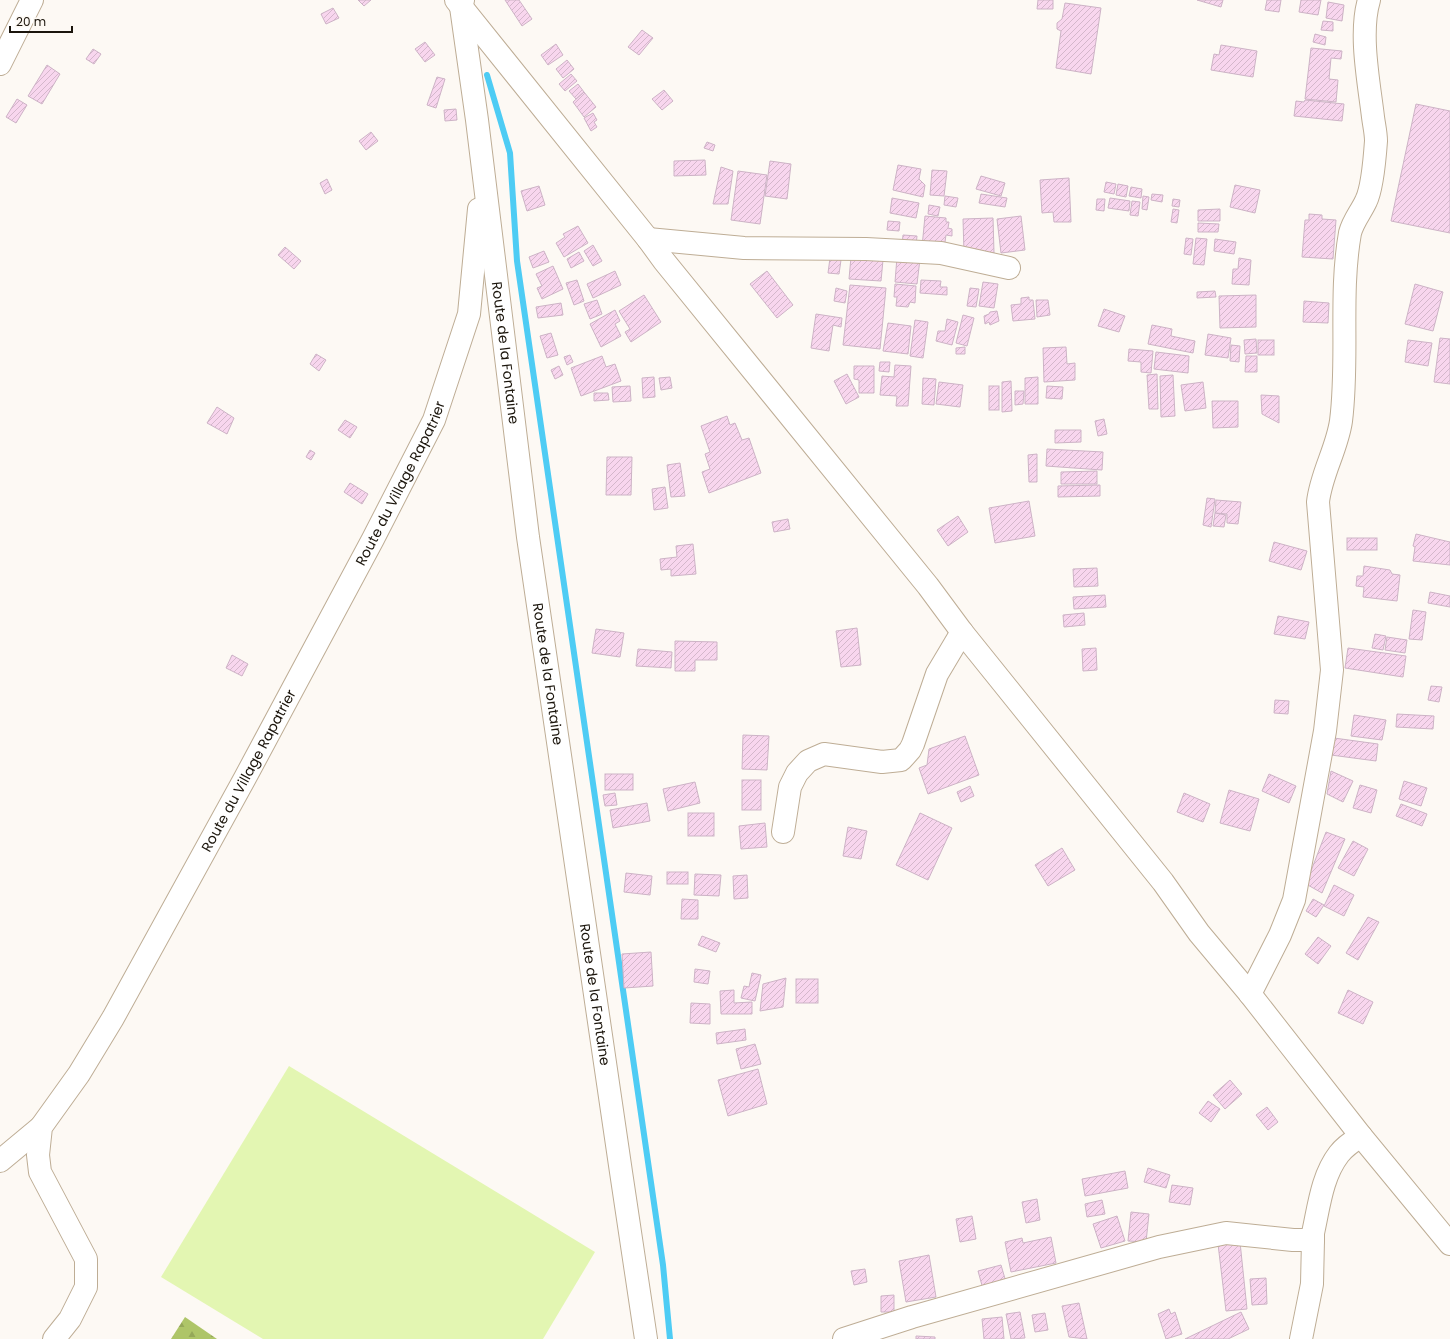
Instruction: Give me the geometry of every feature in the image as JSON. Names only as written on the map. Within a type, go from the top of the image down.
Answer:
[{"type":"street","points":[[0,64],[32,0]]},
{"type":"street","points":[[1250,994],[1280,935],[1294,900],[1325,731],[1332,670],[1318,502],[1320,487],[1336,444],[1340,420],[1344,381],[1345,274],[1351,232],[1370,190],[1376,141],[1364,41],[1369,0]]},
{"type":"street","points":[[460,2],[668,266],[928,586],[962,632],[1163,882],[1199,933],[1250,994],[1361,1136],[1450,1244]]},
{"type":"street","name":"Route de la Fontaine","points":[[460,2],[484,176],[529,545],[646,1339]]},
{"type":"street","name":"Route du Village Rapatrier","points":[[0,1161],[41,1127],[80,1074],[113,1018],[245,778],[369,546],[434,420],[469,314],[478,218],[484,176]]},
{"type":"street","points":[[648,239],[744,248],[866,249],[941,253],[1009,268]]},
{"type":"street","points":[[783,832],[790,787],[797,773],[808,761],[824,754],[882,762],[901,760],[905,757],[913,744],[937,674],[962,632]]},
{"type":"street","points":[[41,1127],[38,1155],[40,1172],[86,1259],[86,1287],[70,1319],[54,1339]]},
{"type":"street","points":[[1301,1339],[1312,1284],[1313,1236],[1324,1185],[1330,1168],[1339,1153],[1361,1136]]},
{"type":"street","points":[[844,1339],[912,1317],[1159,1247],[1226,1233],[1293,1240],[1313,1236]]},
{"type":"green space","points":[[289,1066],[595,1252],[543,1339],[263,1339],[161,1277]]},
{"type":"green space","points":[[185,1317],[217,1339],[171,1339]]},
{"type":"building","points":[[358,0],[371,0],[364,6]]},
{"type":"building","points":[[505,0],[519,0],[532,19],[522,26]]},
{"type":"building","points":[[1038,0],[1053,0],[1053,9],[1037,9]]},
{"type":"building","points":[[1197,0],[1223,0],[1221,7]]},
{"type":"building","points":[[1267,0],[1281,0],[1279,12],[1265,10]]},
{"type":"building","points":[[1301,0],[1321,0],[1318,15],[1299,12]]},
{"type":"building","points":[[1328,2],[1344,5],[1342,21],[1326,18]]},
{"type":"building","points":[[1065,3],[1101,8],[1091,74],[1056,68],[1061,31],[1057,29],[1057,23],[1062,19]]},
{"type":"building","points":[[333,8],[339,18],[326,24],[321,14]]},
{"type":"building","points":[[1323,21],[1333,22],[1333,31],[1321,30]]},
{"type":"building","points":[[642,30],[653,38],[639,55],[628,47]]},
{"type":"building","points":[[1315,34],[1326,37],[1325,45],[1313,42]]},
{"type":"building","points":[[425,42],[435,55],[425,62],[415,49]]},
{"type":"building","points":[[556,44],[563,55],[548,65],[541,55]]},
{"type":"building","points":[[1221,45],[1257,51],[1253,77],[1211,70],[1214,54],[1219,55]]},
{"type":"building","points":[[1311,48],[1342,51],[1341,59],[1331,58],[1329,79],[1338,80],[1336,102],[1305,99]]},
{"type":"building","points":[[93,49],[101,54],[94,64],[86,59]]},
{"type":"building","points":[[567,60],[574,69],[563,78],[556,69]]},
{"type":"building","points":[[47,65],[60,74],[42,104],[28,96]]},
{"type":"building","points":[[571,74],[577,81],[565,91],[559,84]]},
{"type":"building","points":[[437,77],[445,79],[436,108],[427,105]]},
{"type":"building","points":[[578,84],[584,92],[576,99],[569,91]]},
{"type":"building","points":[[664,90],[673,101],[662,110],[652,99]]},
{"type":"building","points":[[584,92],[596,107],[584,117],[573,102]]},
{"type":"building","points":[[17,99],[27,105],[16,123],[6,117]]},
{"type":"building","points":[[1305,100],[1344,104],[1342,121],[1294,116],[1296,101],[1304,102]]},
{"type":"building","points":[[1416,104],[1450,111],[1450,233],[1391,221]]},
{"type":"building","points":[[456,109],[457,120],[445,121],[444,110]]},
{"type":"building","points":[[593,113],[597,120],[594,122],[597,127],[591,131],[584,118]]},
{"type":"building","points":[[371,132],[378,141],[366,150],[359,141]]},
{"type":"building","points":[[707,142],[715,145],[713,151],[704,148]]},
{"type":"building","points":[[705,160],[706,175],[674,176],[674,161]]},
{"type":"building","points":[[770,161],[791,164],[787,199],[765,196]]},
{"type":"building","points":[[898,165],[921,169],[919,179],[925,185],[923,197],[893,190]]},
{"type":"building","points":[[721,167],[733,171],[728,204],[713,204]]},
{"type":"building","points":[[932,170],[947,171],[944,196],[930,195]]},
{"type":"building","points":[[738,171],[767,175],[760,224],[731,220]]},
{"type":"building","points":[[981,176],[1005,183],[1001,196],[976,189]]},
{"type":"building","points":[[1069,178],[1071,222],[1054,222],[1053,212],[1042,213],[1040,180]]},
{"type":"building","points":[[327,179],[332,190],[325,194],[320,183]]},
{"type":"building","points":[[1106,182],[1116,184],[1114,194],[1104,192]]},
{"type":"building","points":[[1118,184],[1128,186],[1126,197],[1116,195]]},
{"type":"building","points":[[1235,185],[1260,190],[1255,213],[1230,207]]},
{"type":"building","points":[[539,186],[545,205],[527,211],[521,191]]},
{"type":"building","points":[[1131,187],[1142,189],[1141,198],[1129,196]]},
{"type":"building","points":[[981,194],[1007,198],[1005,207],[979,203]]},
{"type":"building","points":[[1152,194],[1163,195],[1162,202],[1151,200]]},
{"type":"building","points":[[945,196],[958,198],[956,207],[944,205]]},
{"type":"building","points":[[1143,196],[1149,197],[1147,210],[1142,209]]},
{"type":"building","points":[[892,198],[919,203],[916,218],[890,213]]},
{"type":"building","points":[[1110,198],[1130,201],[1129,211],[1108,208]]},
{"type":"building","points":[[1097,199],[1105,199],[1104,211],[1096,210]]},
{"type":"building","points":[[1173,199],[1180,200],[1179,207],[1172,206]]},
{"type":"building","points":[[1132,201],[1140,202],[1138,216],[1130,215]]},
{"type":"building","points":[[929,205],[940,207],[938,216],[928,214]]},
{"type":"building","points":[[1173,209],[1179,210],[1177,223],[1171,222]]},
{"type":"building","points":[[1220,209],[1220,221],[1198,221],[1198,210]]},
{"type":"building","points":[[1309,214],[1322,215],[1322,219],[1336,220],[1333,259],[1302,257],[1305,220],[1309,220]]},
{"type":"building","points":[[925,216],[946,218],[946,222],[949,222],[948,228],[952,229],[952,236],[946,235],[944,249],[922,247]]},
{"type":"building","points":[[1021,216],[1025,250],[1001,253],[997,219]]},
{"type":"building","points":[[993,218],[994,253],[964,253],[963,219]]},
{"type":"building","points":[[888,221],[900,222],[899,231],[887,230]]},
{"type":"building","points":[[1198,223],[1219,224],[1218,232],[1198,232]]},
{"type":"building","points":[[578,226],[588,243],[564,257],[556,243],[565,237],[563,234]]},
{"type":"building","points":[[903,235],[917,236],[916,246],[902,245]]},
{"type":"building","points":[[1186,238],[1193,239],[1191,255],[1184,254]]},
{"type":"building","points":[[1196,238],[1207,239],[1204,265],[1193,264]]},
{"type":"building","points":[[1215,239],[1236,242],[1234,254],[1214,251]]},
{"type":"building","points":[[593,245],[602,261],[593,266],[584,251]]},
{"type":"building","points":[[285,247],[301,261],[294,269],[278,255]]},
{"type":"building","points":[[544,251],[549,262],[533,268],[529,257]]},
{"type":"building","points":[[579,252],[584,261],[571,268],[567,259]]},
{"type":"building","points":[[851,257],[883,260],[881,281],[849,279]]},
{"type":"building","points":[[897,257],[920,259],[917,284],[895,282]]},
{"type":"building","points":[[830,258],[841,260],[839,274],[828,273]]},
{"type":"building","points":[[1239,258],[1251,260],[1249,285],[1232,284],[1233,269],[1238,269]]},
{"type":"building","points":[[553,266],[563,289],[542,299],[537,288],[542,286],[536,274]]},
{"type":"building","points":[[615,271],[621,285],[593,298],[587,284]]},
{"type":"building","points":[[767,271],[793,305],[777,318],[750,284]]},
{"type":"building","points":[[577,280],[584,301],[574,305],[566,283]]},
{"type":"building","points":[[921,280],[941,281],[940,287],[947,287],[947,295],[920,293]]},
{"type":"building","points":[[983,282],[998,284],[994,308],[979,306]]},
{"type":"building","points":[[895,284],[916,286],[915,303],[910,302],[908,307],[896,306],[897,297],[894,297]]},
{"type":"building","points":[[1415,284],[1443,292],[1433,331],[1405,324]]},
{"type":"building","points":[[850,285],[886,288],[880,349],[843,345]]},
{"type":"building","points":[[836,288],[847,291],[845,303],[834,301]]},
{"type":"building","points":[[970,288],[979,289],[976,307],[967,306]]},
{"type":"building","points":[[1215,291],[1216,297],[1197,298],[1197,292]]},
{"type":"building","points":[[644,295],[661,322],[631,342],[625,332],[630,329],[619,311]]},
{"type":"building","points":[[1256,295],[1256,327],[1220,328],[1219,296]]},
{"type":"building","points":[[1029,297],[1029,300],[1033,300],[1035,319],[1013,321],[1011,305],[1021,304],[1021,298]]},
{"type":"building","points":[[597,300],[602,314],[590,319],[584,304]]},
{"type":"building","points":[[1036,300],[1048,300],[1050,315],[1037,317]]},
{"type":"building","points":[[1304,301],[1329,303],[1328,323],[1303,322]]},
{"type":"building","points":[[561,303],[563,315],[538,318],[536,307]]},
{"type":"building","points":[[1104,309],[1125,316],[1119,332],[1098,326]]},
{"type":"building","points":[[615,310],[620,321],[615,324],[621,336],[601,347],[590,324]]},
{"type":"building","points":[[997,311],[999,321],[990,325],[989,322],[985,324],[984,316],[990,312]]},
{"type":"building","points":[[816,314],[842,318],[841,327],[833,325],[829,351],[811,348]]},
{"type":"building","points":[[963,315],[974,318],[967,346],[956,343]]},
{"type":"building","points":[[947,319],[958,322],[952,345],[936,341],[938,331],[945,331]]},
{"type":"building","points":[[915,320],[928,322],[923,358],[910,356]]},
{"type":"building","points":[[888,323],[911,326],[908,354],[883,351]]},
{"type":"building","points":[[1152,325],[1172,329],[1171,336],[1195,341],[1193,353],[1148,344]]},
{"type":"building","points":[[551,333],[558,355],[547,358],[540,336]]},
{"type":"building","points":[[1208,334],[1231,338],[1228,358],[1205,355]]},
{"type":"building","points":[[1440,338],[1450,339],[1450,384],[1434,382]]},
{"type":"building","points":[[1256,339],[1257,353],[1245,354],[1244,340]]},
{"type":"building","points":[[1258,340],[1274,340],[1274,355],[1258,355]]},
{"type":"building","points":[[1408,340],[1432,343],[1428,366],[1405,362]]},
{"type":"building","points":[[1231,345],[1240,346],[1239,362],[1230,361]]},
{"type":"building","points":[[965,347],[965,354],[956,354],[956,348]]},
{"type":"building","points":[[1066,347],[1067,364],[1075,363],[1075,380],[1044,382],[1043,348]]},
{"type":"building","points":[[1129,349],[1153,351],[1151,373],[1141,372],[1141,362],[1128,361]]},
{"type":"building","points":[[1156,352],[1189,356],[1188,373],[1154,369]]},
{"type":"building","points":[[316,354],[326,360],[319,371],[310,364]]},
{"type":"building","points":[[570,355],[573,362],[567,365],[564,357]]},
{"type":"building","points":[[602,356],[606,367],[615,364],[621,381],[581,396],[571,368]]},
{"type":"building","points":[[1246,356],[1257,356],[1257,372],[1245,372]]},
{"type":"building","points":[[880,362],[890,362],[889,372],[879,371]]},
{"type":"building","points":[[895,365],[911,366],[908,406],[896,406],[897,396],[880,395],[882,376],[894,377]]},
{"type":"building","points":[[559,366],[563,375],[555,379],[551,370]]},
{"type":"building","points":[[854,366],[874,366],[874,393],[859,393],[859,380],[854,379]]},
{"type":"building","points":[[847,374],[859,397],[846,404],[834,381]]},
{"type":"building","points":[[1157,374],[1158,409],[1149,409],[1147,375]]},
{"type":"building","points":[[1173,375],[1175,416],[1161,417],[1160,376]]},
{"type":"building","points":[[654,377],[655,397],[643,398],[642,378]]},
{"type":"building","points":[[670,377],[672,388],[661,390],[659,378]]},
{"type":"building","points":[[1038,377],[1038,404],[1025,404],[1025,378]]},
{"type":"building","points":[[923,378],[936,379],[934,405],[922,404]]},
{"type":"building","points":[[1011,381],[1012,411],[1002,412],[1002,382]]},
{"type":"building","points":[[939,382],[963,385],[960,407],[936,404]]},
{"type":"building","points":[[1203,382],[1206,408],[1185,411],[1181,385]]},
{"type":"building","points":[[630,386],[631,401],[613,402],[612,387]]},
{"type":"building","points":[[989,386],[999,386],[999,410],[989,410]]},
{"type":"building","points":[[1047,386],[1063,387],[1062,399],[1046,398]]},
{"type":"building","points":[[1015,391],[1024,391],[1023,404],[1015,405]]},
{"type":"building","points":[[594,393],[608,393],[609,400],[594,401]]},
{"type":"building","points":[[1261,395],[1279,396],[1279,423],[1262,414]]},
{"type":"building","points":[[1212,401],[1238,401],[1238,427],[1213,428]]},
{"type":"building","points":[[217,407],[234,418],[227,434],[207,423]]},
{"type":"building","points":[[727,416],[730,425],[735,423],[742,440],[749,438],[761,473],[709,493],[702,472],[710,469],[705,454],[710,452],[701,426]]},
{"type":"building","points":[[1104,419],[1107,434],[1098,436],[1095,421]]},
{"type":"building","points":[[345,420],[357,427],[350,438],[338,430]]},
{"type":"building","points":[[1055,430],[1081,430],[1081,442],[1055,443]]},
{"type":"building","points":[[1047,449],[1103,452],[1102,470],[1046,466]]},
{"type":"building","points":[[310,450],[315,453],[311,460],[306,457]]},
{"type":"building","points":[[1037,454],[1037,482],[1029,482],[1028,455]]},
{"type":"building","points":[[607,457],[632,457],[631,495],[606,495]]},
{"type":"building","points":[[680,463],[685,496],[671,497],[667,465]]},
{"type":"building","points":[[1097,471],[1097,484],[1061,484],[1061,472]]},
{"type":"building","points":[[350,483],[368,494],[362,504],[344,492]]},
{"type":"building","points":[[1100,485],[1100,496],[1058,497],[1058,486]]},
{"type":"building","points":[[665,487],[668,508],[654,510],[652,489]]},
{"type":"building","points":[[1207,498],[1215,499],[1211,527],[1203,525]]},
{"type":"building","points":[[1216,500],[1241,502],[1238,524],[1227,523],[1227,514],[1215,513]]},
{"type":"building","points":[[1029,501],[1035,536],[995,543],[989,508]]},
{"type":"building","points":[[1215,513],[1226,515],[1224,527],[1213,526]]},
{"type":"building","points":[[958,516],[968,532],[948,546],[937,530]]},
{"type":"building","points":[[788,519],[790,529],[774,532],[772,522]]},
{"type":"building","points":[[1416,534],[1450,542],[1450,565],[1413,561],[1415,547],[1413,546]]},
{"type":"building","points":[[1347,538],[1377,538],[1377,550],[1347,550]]},
{"type":"building","points":[[1274,542],[1307,551],[1301,570],[1269,561]]},
{"type":"building","points":[[693,544],[696,574],[671,576],[671,569],[661,570],[660,559],[677,557],[676,546]]},
{"type":"building","points":[[1364,566],[1390,570],[1392,574],[1400,575],[1397,601],[1363,597],[1364,587],[1356,586],[1357,576],[1363,576]]},
{"type":"building","points":[[1097,568],[1098,586],[1074,587],[1073,569]]},
{"type":"building","points":[[1430,592],[1450,596],[1450,607],[1428,603]]},
{"type":"building","points":[[1105,595],[1106,607],[1074,609],[1073,597]]},
{"type":"building","points":[[1413,610],[1426,612],[1422,640],[1409,639]]},
{"type":"building","points":[[1084,613],[1085,625],[1064,627],[1063,615]]},
{"type":"building","points":[[1278,616],[1309,622],[1305,639],[1274,634]]},
{"type":"building","points":[[857,628],[861,665],[841,667],[836,631]]},
{"type":"building","points":[[596,629],[624,633],[620,657],[592,653]]},
{"type":"building","points":[[1375,634],[1386,636],[1383,650],[1372,648]]},
{"type":"building","points":[[1387,637],[1407,640],[1405,653],[1385,650]]},
{"type":"building","points":[[675,641],[717,642],[717,660],[695,660],[695,671],[675,671]]},
{"type":"building","points":[[1096,648],[1097,670],[1083,671],[1082,649]]},
{"type":"building","points":[[1348,648],[1406,656],[1403,677],[1345,668]]},
{"type":"building","points":[[638,649],[672,652],[671,668],[636,666]]},
{"type":"building","points":[[232,655],[248,664],[242,676],[226,668]]},
{"type":"building","points":[[1431,686],[1442,687],[1439,702],[1428,700]]},
{"type":"building","points":[[1275,700],[1289,701],[1288,714],[1274,713]]},
{"type":"building","points":[[1397,714],[1434,716],[1433,729],[1396,727]]},
{"type":"building","points":[[1354,715],[1386,720],[1382,740],[1351,736]]},
{"type":"building","points":[[743,735],[769,736],[767,770],[742,769]]},
{"type":"building","points":[[965,736],[979,775],[928,794],[919,768],[927,765],[929,749]]},
{"type":"building","points":[[1334,738],[1378,744],[1376,761],[1331,755]]},
{"type":"building","points":[[1331,771],[1353,781],[1343,802],[1327,794]]},
{"type":"building","points":[[605,774],[633,774],[633,790],[605,790]]},
{"type":"building","points":[[1269,774],[1296,786],[1289,803],[1262,791]]},
{"type":"building","points":[[742,780],[761,780],[761,810],[742,810]]},
{"type":"building","points":[[1404,781],[1427,788],[1421,806],[1399,799]]},
{"type":"building","points":[[695,782],[700,803],[668,811],[663,789]]},
{"type":"building","points":[[1360,785],[1377,790],[1371,813],[1353,808]]},
{"type":"building","points":[[970,786],[974,796],[961,802],[957,792]]},
{"type":"building","points":[[1229,790],[1259,799],[1250,831],[1220,823]]},
{"type":"building","points":[[615,793],[617,805],[605,806],[603,795]]},
{"type":"building","points":[[1184,793],[1210,804],[1203,822],[1177,812]]},
{"type":"building","points":[[647,803],[650,821],[613,828],[610,810]]},
{"type":"building","points":[[1401,804],[1427,814],[1422,826],[1396,816]]},
{"type":"building","points":[[688,813],[714,813],[714,836],[688,836]]},
{"type":"building","points":[[920,813],[952,828],[928,880],[896,865]]},
{"type":"building","points":[[765,823],[767,847],[741,849],[739,826]]},
{"type":"building","points":[[848,827],[867,831],[861,859],[843,856]]},
{"type":"building","points":[[1326,832],[1345,839],[1322,893],[1306,884]]},
{"type":"building","points":[[1353,841],[1368,849],[1354,876],[1338,868]]},
{"type":"building","points":[[1062,848],[1075,870],[1048,886],[1035,865]]},
{"type":"building","points":[[667,872],[688,872],[688,884],[667,884]]},
{"type":"building","points":[[626,873],[652,876],[650,895],[624,892]]},
{"type":"building","points":[[695,874],[721,875],[719,896],[694,895]]},
{"type":"building","points":[[747,875],[748,898],[734,899],[733,876]]},
{"type":"building","points":[[1334,885],[1354,895],[1344,916],[1324,906]]},
{"type":"building","points":[[682,899],[698,900],[698,919],[681,919]]},
{"type":"building","points":[[1313,899],[1324,905],[1316,917],[1306,911]]},
{"type":"building","points":[[1368,917],[1379,922],[1358,960],[1346,953]]},
{"type":"building","points":[[702,936],[720,943],[716,952],[698,945]]},
{"type":"building","points":[[1318,937],[1331,946],[1318,964],[1305,954]]},
{"type":"building","points":[[651,952],[653,986],[624,988],[622,954]]},
{"type":"building","points":[[695,969],[710,971],[708,984],[694,982]]},
{"type":"building","points":[[752,973],[761,975],[755,1001],[741,998],[744,986],[749,987]]},
{"type":"building","points":[[786,978],[783,1007],[760,1011],[763,984]]},
{"type":"building","points":[[796,979],[818,979],[818,1003],[796,1003]]},
{"type":"building","points":[[734,990],[734,1003],[752,1002],[752,1014],[721,1014],[720,991]]},
{"type":"building","points":[[1348,990],[1373,1002],[1363,1024],[1338,1013]]},
{"type":"building","points":[[691,1003],[710,1004],[710,1024],[690,1023]]},
{"type":"building","points":[[745,1029],[746,1040],[717,1044],[716,1033]]},
{"type":"building","points":[[755,1044],[761,1064],[741,1069],[736,1049]]},
{"type":"building","points":[[758,1069],[767,1104],[728,1116],[718,1080]]},
{"type":"building","points":[[1230,1080],[1242,1094],[1225,1109],[1213,1095]]},
{"type":"building","points":[[1208,1101],[1220,1109],[1211,1122],[1199,1113]]},
{"type":"building","points":[[1267,1107],[1278,1122],[1268,1130],[1256,1115]]},
{"type":"building","points":[[1148,1168],[1170,1175],[1166,1188],[1144,1182]]},
{"type":"building","points":[[1125,1171],[1128,1188],[1085,1196],[1082,1179]]},
{"type":"building","points":[[1172,1185],[1193,1188],[1190,1205],[1169,1202]]},
{"type":"building","points":[[1037,1199],[1040,1220],[1026,1223],[1022,1202]]},
{"type":"building","points":[[1102,1200],[1105,1214],[1087,1217],[1085,1204]]},
{"type":"building","points":[[1131,1212],[1149,1214],[1146,1242],[1128,1241]]},
{"type":"building","points":[[972,1216],[976,1239],[960,1242],[956,1219]]},
{"type":"building","points":[[1117,1216],[1125,1241],[1101,1248],[1093,1224]]},
{"type":"building","points":[[1051,1237],[1056,1263],[1011,1272],[1005,1242],[1022,1238],[1023,1243]]},
{"type":"building","points":[[1240,1242],[1247,1309],[1226,1311],[1218,1244]]},
{"type":"building","points":[[929,1255],[936,1297],[906,1302],[899,1261]]},
{"type":"building","points":[[1001,1265],[1006,1282],[983,1289],[978,1271]]},
{"type":"building","points":[[865,1269],[867,1282],[854,1285],[851,1271]]},
{"type":"building","points":[[1266,1278],[1267,1304],[1252,1305],[1250,1279]]},
{"type":"building","points":[[894,1295],[894,1312],[881,1312],[881,1296]]},
{"type":"building","points":[[1079,1303],[1087,1339],[1069,1337],[1062,1306]]},
{"type":"building","points":[[1169,1309],[1171,1314],[1175,1312],[1182,1334],[1166,1339],[1158,1314]]},
{"type":"building","points":[[1020,1312],[1025,1338],[1011,1339],[1006,1314]]},
{"type":"building","points":[[1241,1312],[1249,1329],[1228,1339],[1185,1339]]},
{"type":"building","points":[[1045,1313],[1048,1330],[1035,1332],[1032,1315]]},
{"type":"building","points":[[1002,1317],[1004,1339],[984,1339],[982,1319]]},
{"type":"building","points":[[916,1336],[935,1337],[935,1339],[916,1339]]},
{"type":"waterway","points":[[487,75],[510,153],[517,261],[663,1265],[670,1339]]}]
